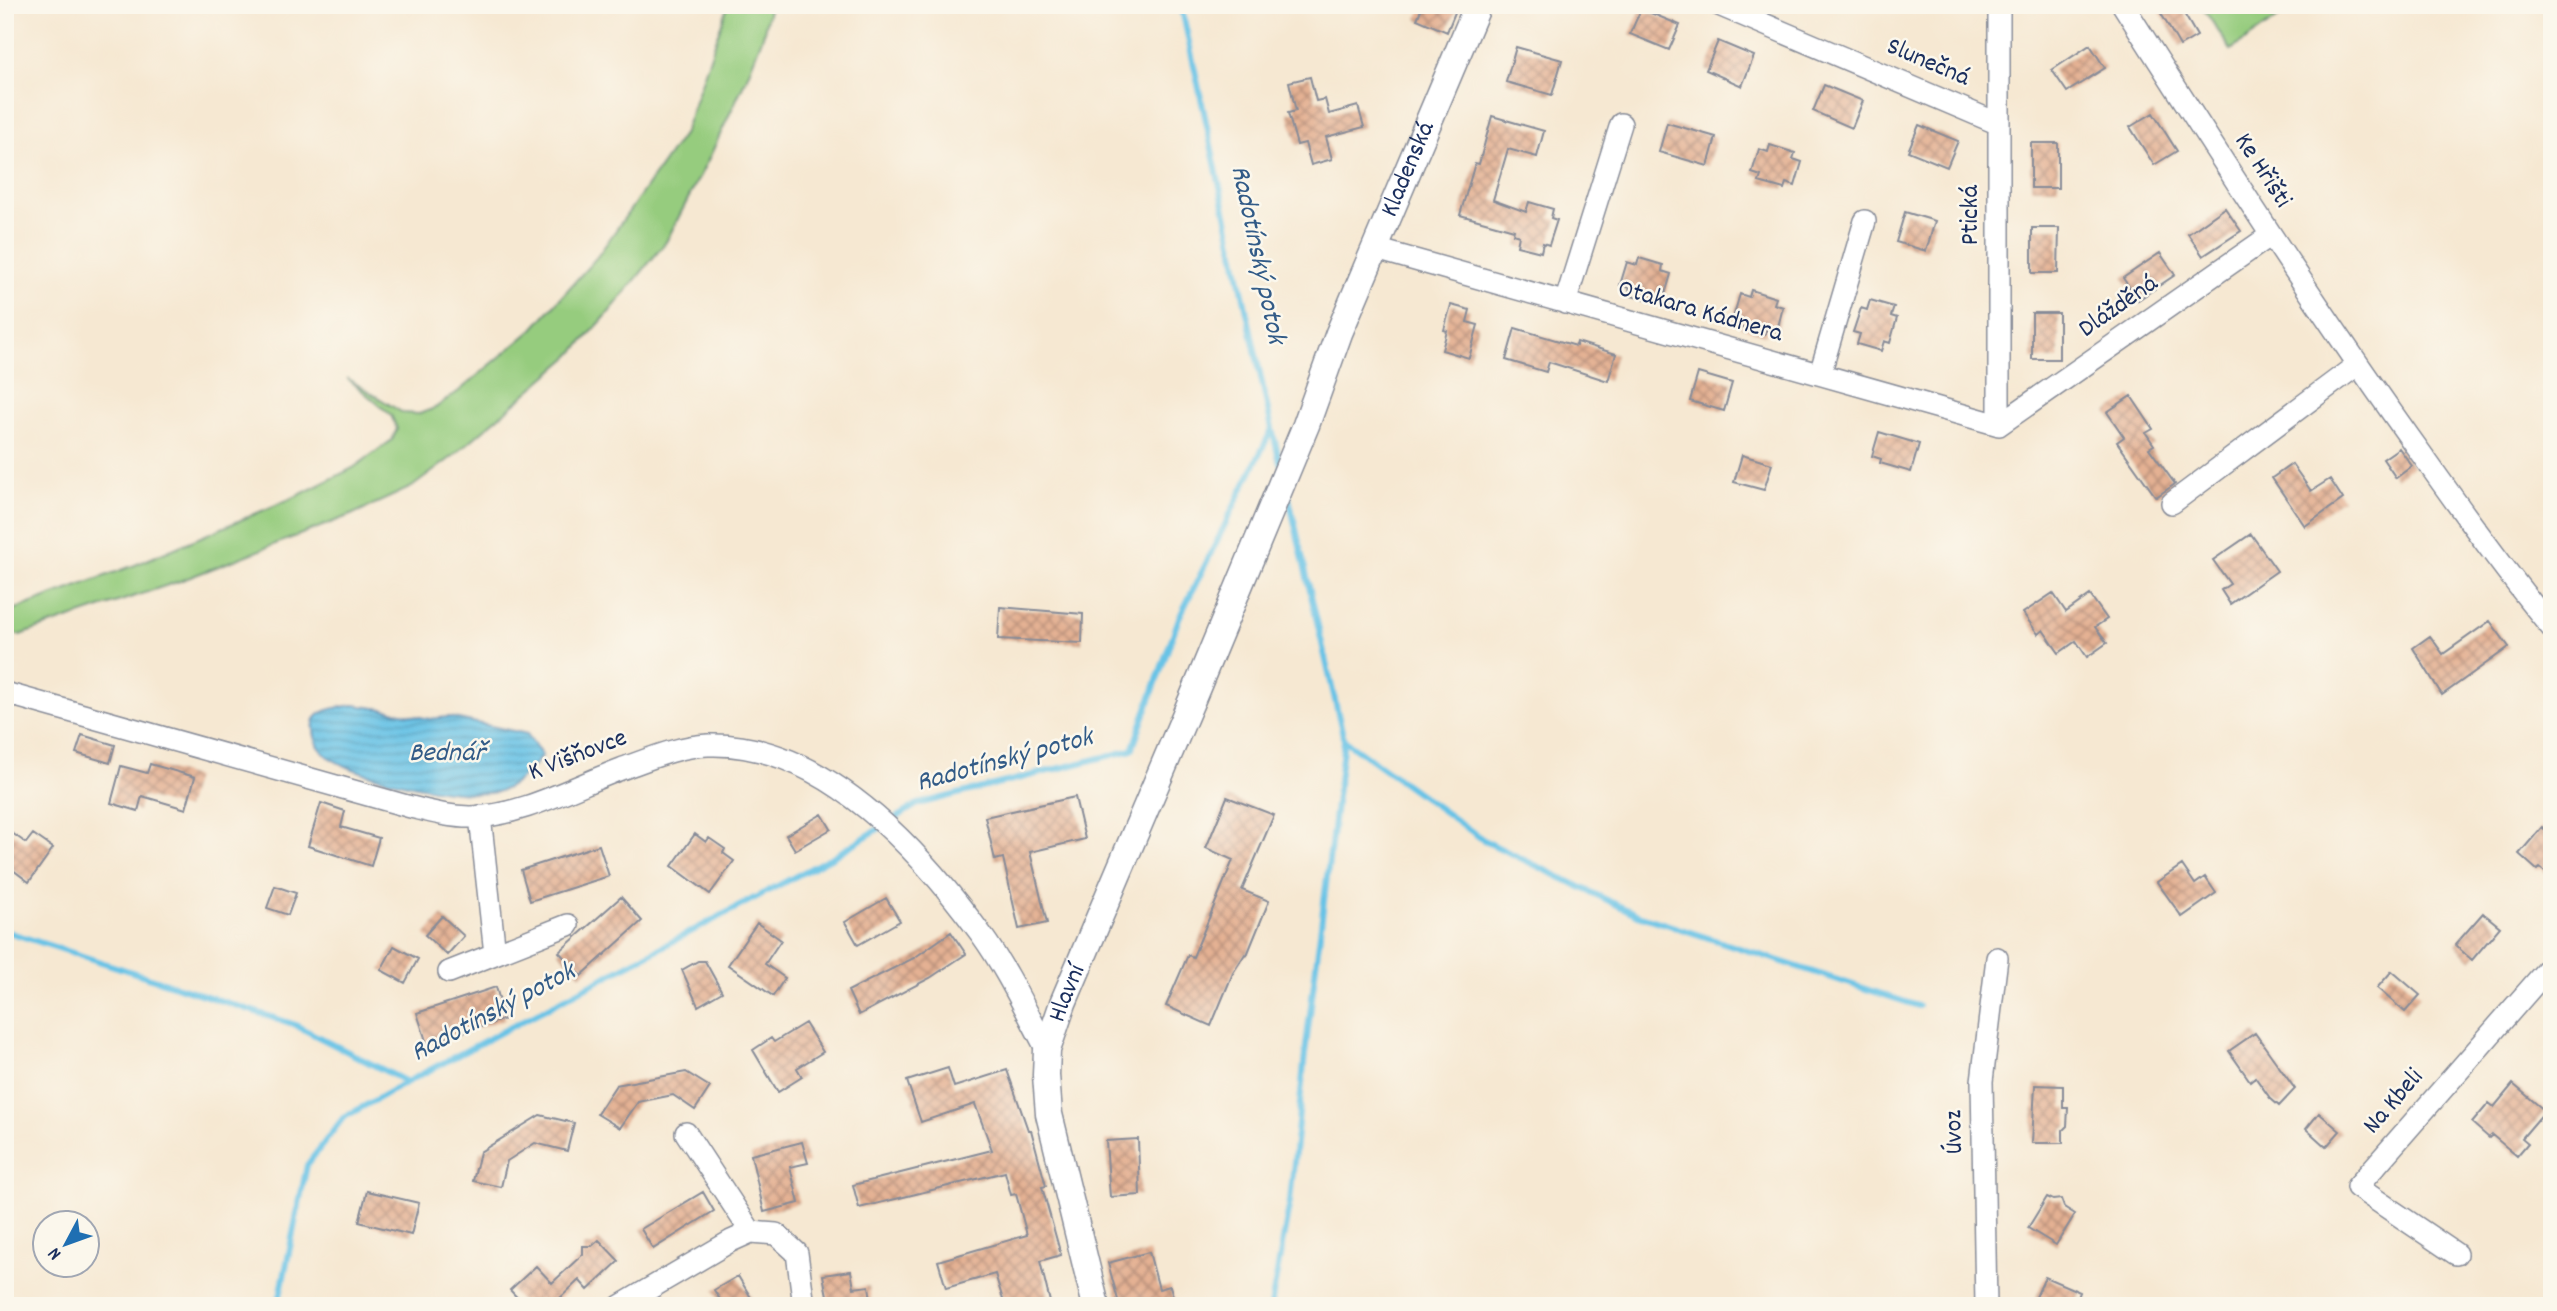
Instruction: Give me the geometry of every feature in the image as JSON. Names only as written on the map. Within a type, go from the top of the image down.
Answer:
[{"type":"main road","name":"Kladenská","points":[[1193,697],[1306,425],[1339,333],[1478,5]]},
{"type":"main road","name":"Hlavní","points":[[1097,1306],[1049,1114],[1047,1050],[1063,1003],[1193,697]]},
{"type":"street","name":"Slunečná","points":[[1719,5],[1999,124]]},
{"type":"street","name":"Ptická","points":[[1998,425],[1999,5]]},
{"type":"street","name":"Ke Hřišti","points":[[2123,5],[2357,365],[2508,575],[2552,628]]},
{"type":"street","points":[[1565,303],[1620,124]]},
{"type":"street","points":[[1820,374],[1865,221]]},
{"type":"street","name":"Dlážděná","points":[[1998,425],[2271,235]]},
{"type":"street","name":"Otakara Kádnera","points":[[1376,249],[1998,425]]},
{"type":"street","points":[[2172,503],[2357,365]]},
{"type":"street","name":"K Višňovce","points":[[5,693],[439,814],[480,816],[526,805],[659,756],[699,746],[725,745],[754,749],[797,762],[862,804],[928,869],[982,935],[1047,1050]]},
{"type":"street","points":[[480,816],[495,954]]},
{"type":"street","points":[[449,972],[568,925]]},
{"type":"street","name":"Úvoz","points":[[1986,1306],[1982,1081],[1997,958]]},
{"type":"street","name":"Na Kbeli","points":[[2456,1254],[2357,1187],[2552,964]]},
{"type":"street","points":[[686,1133],[751,1232]]},
{"type":"street","points":[[620,1306],[751,1232],[776,1234],[797,1253],[804,1306]]},
{"type":"green space","points":[[728,5],[770,5],[763,36],[747,77],[666,242],[570,356],[452,457],[412,487],[351,515],[180,581],[20,635],[5,634],[5,613],[135,565],[297,496],[353,468],[392,440],[397,429],[391,415],[347,378],[403,413],[419,414],[435,408],[459,391],[532,330],[597,257],[684,133]]},
{"type":"green space","points":[[2201,5],[2297,5],[2231,50]]},
{"type":"water","name":"Bednář","points":[[354,705],[429,719],[449,717],[527,734],[542,756],[516,783],[496,792],[432,789],[376,777],[333,760],[321,750],[316,740],[316,717],[327,710]]},
{"type":"building","points":[[1423,5],[1458,5],[1447,32],[1417,19]]},
{"type":"building","points":[[2156,5],[2179,5],[2197,36],[2180,46]]},
{"type":"building","points":[[1641,9],[1680,25],[1669,50],[1630,34]]},
{"type":"building","points":[[1718,41],[1754,56],[1742,86],[1706,70]]},
{"type":"building","points":[[2090,45],[2105,68],[2067,92],[2052,70]]},
{"type":"building","points":[[1516,47],[1562,60],[1552,95],[1506,82]]},
{"type":"building","points":[[1310,77],[1316,101],[1325,99],[1329,114],[1358,106],[1364,127],[1326,137],[1332,159],[1311,165],[1305,143],[1297,145],[1288,113],[1296,111],[1289,82]]},
{"type":"building","points":[[1824,85],[1863,101],[1852,128],[1813,111]]},
{"type":"building","points":[[2153,113],[2177,151],[2154,165],[2130,127]]},
{"type":"building","points":[[1492,116],[1544,131],[1537,157],[1508,149],[1493,200],[1526,212],[1529,202],[1553,209],[1551,218],[1557,220],[1549,245],[1543,243],[1541,252],[1517,246],[1519,236],[1513,234],[1514,230],[1460,215],[1475,163],[1479,164]]},
{"type":"building","points":[[1667,123],[1716,137],[1708,166],[1659,152]]},
{"type":"building","points":[[1919,125],[1958,141],[1947,167],[1908,151]]},
{"type":"building","points":[[2031,143],[2058,143],[2058,188],[2031,188]]},
{"type":"building","points":[[1770,145],[1795,153],[1793,159],[1802,162],[1795,186],[1786,183],[1784,189],[1759,182],[1761,176],[1752,173],[1759,149],[1768,152]]},
{"type":"building","points":[[2225,208],[2241,231],[2203,256],[2188,234]]},
{"type":"building","points":[[1905,212],[1935,221],[1926,251],[1896,242]]},
{"type":"building","points":[[2032,228],[2059,228],[2058,273],[2032,273]]},
{"type":"building","points":[[2160,253],[2175,275],[2138,300],[2123,278]]},
{"type":"building","points":[[1639,258],[1663,265],[1662,271],[1671,274],[1664,298],[1655,295],[1653,302],[1628,295],[1630,288],[1620,285],[1627,262],[1637,265]]},
{"type":"building","points":[[1751,290],[1776,298],[1774,304],[1783,307],[1777,331],[1767,328],[1765,335],[1740,327],[1742,321],[1733,318],[1740,294],[1749,297]]},
{"type":"building","points":[[1870,300],[1894,307],[1891,316],[1897,318],[1890,343],[1884,341],[1881,351],[1857,344],[1860,334],[1853,332],[1861,308],[1867,310]]},
{"type":"building","points":[[1451,305],[1470,310],[1467,322],[1478,325],[1469,358],[1442,350]]},
{"type":"building","points":[[2032,313],[2059,313],[2059,359],[2032,359]]},
{"type":"building","points":[[1515,328],[1576,346],[1577,342],[1616,354],[1608,381],[1549,362],[1546,372],[1506,360]]},
{"type":"building","points":[[1698,373],[1732,383],[1724,411],[1690,401]]},
{"type":"building","points":[[2131,396],[2153,429],[2146,433],[2154,445],[2149,448],[2175,484],[2156,497],[2117,442],[2124,437],[2107,412]]},
{"type":"building","points":[[1879,432],[1919,444],[1911,472],[1880,463],[1881,459],[1872,456]]},
{"type":"building","points":[[2399,448],[2412,466],[2396,478],[2383,459]]},
{"type":"building","points":[[1742,455],[1772,464],[1764,490],[1734,482]]},
{"type":"building","points":[[2292,464],[2311,491],[2330,479],[2343,499],[2305,526],[2272,478]]},
{"type":"building","points":[[2251,534],[2277,571],[2230,604],[2221,590],[2230,584],[2213,560]]},
{"type":"building","points":[[2053,593],[2066,612],[2090,595],[2107,619],[2095,627],[2107,643],[2087,657],[2076,641],[2059,653],[2043,630],[2038,634],[2023,613]]},
{"type":"building","points":[[1000,607],[1083,614],[1082,643],[998,639]]},
{"type":"building","points":[[2490,621],[2509,647],[2442,695],[2413,648],[2430,636],[2443,654]]},
{"type":"building","points":[[82,735],[115,745],[110,763],[76,753]]},
{"type":"building","points":[[150,764],[195,777],[186,809],[142,796],[138,811],[111,803],[121,766],[147,773]]},
{"type":"building","points":[[1075,797],[1085,839],[1030,852],[1047,923],[1019,929],[1003,858],[995,860],[985,817]]},
{"type":"building","points":[[1227,797],[1274,815],[1242,890],[1269,901],[1247,955],[1245,954],[1233,973],[1211,1026],[1166,1006],[1188,955],[1193,957],[1233,860],[1206,848]]},
{"type":"building","points":[[321,803],[345,811],[341,827],[379,838],[371,866],[308,846]]},
{"type":"building","points":[[822,814],[831,829],[795,850],[786,835]]},
{"type":"building","points":[[2542,827],[2552,836],[2552,878],[2540,868],[2537,870],[2519,854]]},
{"type":"building","points":[[5,828],[26,843],[33,834],[53,848],[29,882],[5,864]]},
{"type":"building","points":[[695,834],[706,842],[709,838],[725,849],[723,853],[734,861],[710,894],[672,866]]},
{"type":"building","points":[[599,845],[609,876],[530,901],[521,870]]},
{"type":"building","points":[[2182,865],[2195,884],[2205,877],[2216,893],[2182,917],[2157,882]]},
{"type":"building","points":[[275,886],[296,893],[288,915],[267,908]]},
{"type":"building","points":[[621,897],[642,921],[581,976],[559,952]]},
{"type":"building","points":[[886,898],[900,921],[858,945],[845,922]]},
{"type":"building","points":[[2483,913],[2500,927],[2472,960],[2455,945]]},
{"type":"building","points":[[442,916],[464,936],[447,955],[425,935]]},
{"type":"building","points":[[757,923],[781,940],[765,964],[785,978],[773,996],[728,965]]},
{"type":"building","points":[[951,932],[966,954],[930,978],[859,1015],[848,991],[914,958]]},
{"type":"building","points":[[394,946],[418,959],[405,983],[381,970]]},
{"type":"building","points":[[698,961],[705,961],[722,992],[698,1006],[682,970]]},
{"type":"building","points":[[2392,971],[2420,995],[2405,1012],[2377,988]]},
{"type":"building","points":[[496,987],[505,1019],[427,1044],[417,1013]]},
{"type":"building","points":[[805,1023],[823,1052],[797,1068],[802,1077],[778,1092],[753,1050],[771,1038],[774,1042]]},
{"type":"building","points":[[2255,1033],[2295,1089],[2279,1106],[2255,1077],[2250,1081],[2229,1051]]},
{"type":"building","points":[[948,1068],[954,1087],[1007,1070],[1028,1130],[1031,1130],[1046,1186],[1042,1187],[1061,1255],[1040,1261],[1051,1306],[1005,1306],[995,1274],[946,1288],[938,1261],[1027,1235],[1016,1194],[1011,1195],[1005,1172],[859,1208],[853,1185],[992,1150],[975,1104],[921,1122],[907,1081]]},
{"type":"building","points":[[686,1072],[710,1087],[695,1110],[673,1095],[638,1102],[620,1128],[597,1114],[616,1085]]},
{"type":"building","points":[[2513,1084],[2545,1111],[2522,1138],[2528,1143],[2517,1156],[2492,1135],[2489,1138],[2472,1123],[2489,1103],[2494,1107]]},
{"type":"building","points":[[2035,1085],[2063,1086],[2063,1108],[2068,1108],[2063,1143],[2032,1143]]},
{"type":"building","points":[[2319,1113],[2340,1131],[2326,1147],[2306,1129]]},
{"type":"building","points":[[540,1115],[574,1123],[567,1151],[535,1143],[507,1161],[501,1187],[473,1181],[480,1152]]},
{"type":"building","points":[[1138,1139],[1140,1195],[1110,1197],[1106,1141]]},
{"type":"building","points":[[802,1142],[808,1163],[790,1167],[799,1203],[764,1212],[751,1155]]},
{"type":"building","points":[[367,1191],[419,1203],[411,1235],[359,1222]]},
{"type":"building","points":[[703,1192],[714,1211],[653,1249],[641,1229]]},
{"type":"building","points":[[2047,1197],[2053,1200],[2061,1199],[2064,1207],[2075,1214],[2056,1245],[2028,1228]]},
{"type":"building","points":[[599,1240],[619,1261],[588,1290],[579,1280],[552,1306],[525,1306],[510,1290],[536,1266],[552,1283],[583,1254],[583,1246],[592,1246]]},
{"type":"building","points":[[1149,1252],[1159,1289],[1170,1286],[1176,1306],[1117,1306],[1118,1300],[1108,1263]]},
{"type":"building","points":[[851,1271],[854,1288],[869,1286],[872,1306],[829,1306],[823,1275]]},
{"type":"building","points":[[738,1276],[756,1306],[724,1306],[714,1290]]},
{"type":"building","points":[[2045,1277],[2080,1292],[2075,1306],[2032,1306]]},
{"type":"waterway","name":"Radotínský potok","points":[[889,822],[918,804],[1132,750],[1179,618],[1272,429],[1181,5]]},
{"type":"waterway","points":[[1272,429],[1280,463]]},
{"type":"waterway","points":[[1288,494],[1344,740],[1485,841],[1638,915],[1918,1006]]},
{"type":"waterway","points":[[1271,1306],[1290,1201],[1305,1054],[1344,740]]},
{"type":"waterway","name":"Radotínský potok","points":[[278,1306],[307,1165],[343,1118],[834,856],[880,828]]},
{"type":"waterway","points":[[5,931],[293,1024],[407,1082]]}]
